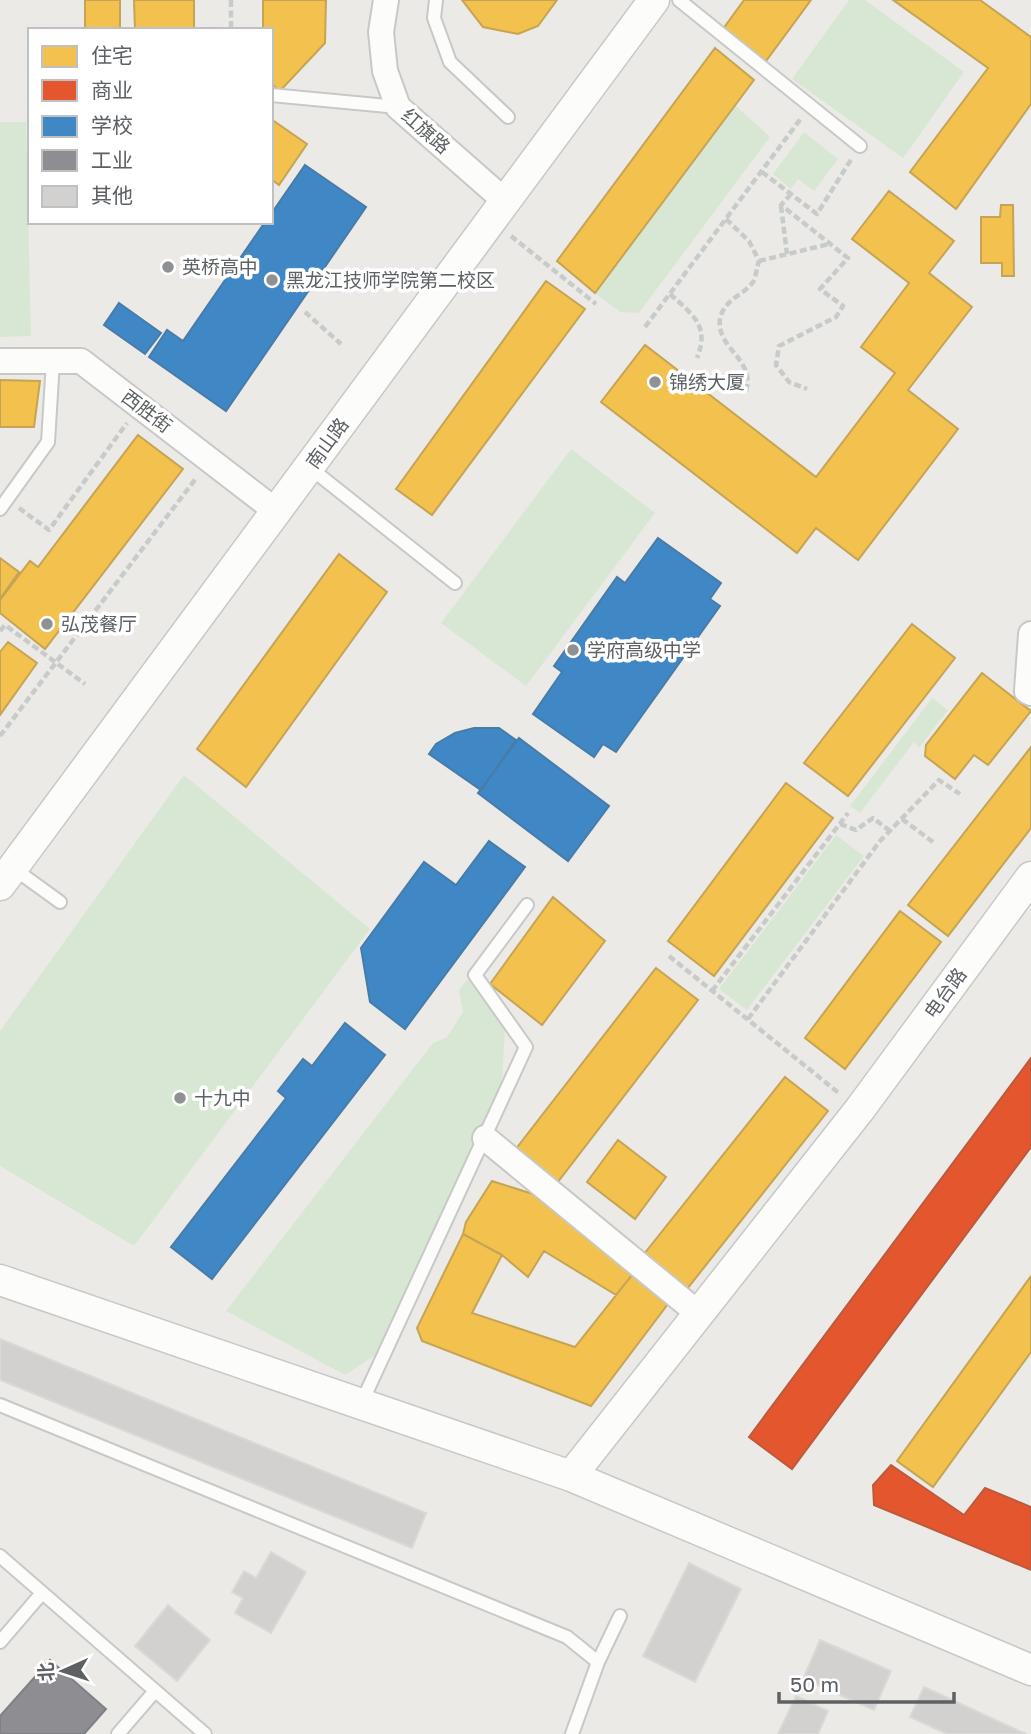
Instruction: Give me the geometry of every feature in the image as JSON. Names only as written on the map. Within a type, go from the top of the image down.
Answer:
[{"type":"street","name":"红旗路","points":[[386,0],[380,32],[385,71],[398,107],[498,211]]},
{"type":"street","name":"南山路","points":[[6,876],[654,0]]},
{"type":"street","name":"西胜街","points":[[0,361],[81,361],[276,512]]},
{"type":"street","points":[[1030,690],[1031,634]]},
{"type":"street","name":"电台路","points":[[571,1476],[860,1110],[1031,877]]},
{"type":"street","points":[[485,1138],[699,1314]]},
{"type":"street","points":[[0,1280],[571,1476],[1031,1670]]},
{"type":"lane","points":[[436,0],[434,18],[450,62],[509,117]]},
{"type":"lane","points":[[679,0],[860,146]]},
{"type":"lane","points":[[273,95],[398,107]]},
{"type":"lane","points":[[4,504],[48,442],[53,361]]},
{"type":"lane","points":[[309,467],[455,583]]},
{"type":"lane","points":[[6,876],[60,902]]},
{"type":"lane","points":[[361,1404],[526,1047],[475,975],[527,905]]},
{"type":"lane","points":[[0,1405],[567,1637],[598,1662]]},
{"type":"lane","points":[[0,1556],[205,1734]]},
{"type":"lane","points":[[0,1642],[43,1593]]},
{"type":"lane","points":[[572,1734],[598,1662],[621,1616]]},
{"type":"lane","points":[[118,1734],[155,1691]]},
{"type":"path","points":[[231,0],[231,28]]},
{"type":"path","points":[[645,327],[811,106]]},
{"type":"path","points":[[762,172],[817,214],[860,146]]},
{"type":"path","points":[[787,254],[781,205],[791,194]]},
{"type":"path","points":[[781,205],[848,258],[820,289],[843,306],[836,317],[779,346],[776,365],[789,382],[807,389]]},
{"type":"path","points":[[498,211],[596,304]]},
{"type":"path","points":[[726,219],[749,241],[759,261],[753,282],[728,302],[720,319],[723,338],[743,362],[750,382],[745,394]]},
{"type":"path","points":[[759,261],[830,244]]},
{"type":"path","points":[[670,294],[699,323],[703,344],[697,358]]},
{"type":"path","points":[[305,312],[341,344]]},
{"type":"path","points":[[4,504],[49,530],[140,406]]},
{"type":"path","points":[[0,736],[199,473]]},
{"type":"path","points":[[0,631],[5,625],[85,684]]},
{"type":"path","points":[[748,1019],[880,841],[939,780],[960,794]]},
{"type":"path","points":[[712,991],[848,813]]},
{"type":"path","points":[[839,824],[856,830],[873,818],[890,831]]},
{"type":"path","points":[[902,819],[933,842]]},
{"type":"path","points":[[669,956],[860,1110]]},
{"type":"green space","points":[[849,0],[865,0],[964,72],[903,158],[792,79]]},
{"type":"green space","points":[[735,105],[770,137],[639,313],[620,312],[595,293]]},
{"type":"green space","points":[[0,122],[26,122],[31,336],[0,337]]},
{"type":"green space","points":[[804,132],[838,159],[814,191],[798,179],[791,189],[773,174]]},
{"type":"green space","points":[[571,449],[655,513],[526,686],[441,623]]},
{"type":"green space","points":[[932,698],[948,710],[919,748],[914,742],[860,813],[850,806]]},
{"type":"green space","points":[[184,775],[370,929],[134,1246],[0,1166],[0,1031]]},
{"type":"green space","points":[[836,835],[864,856],[747,1010],[719,989]]},
{"type":"green space","points":[[468,979],[505,1026],[502,1083],[380,1352],[345,1375],[226,1311],[433,1043],[447,1037],[463,1012],[459,990]]},
{"type":"building: 住宅","points":[[85,0],[120,0],[120,28],[85,28]]},
{"type":"building: 住宅","points":[[134,0],[194,0],[194,28],[135,28]]},
{"type":"building: 住宅","points":[[263,0],[326,0],[325,43],[279,92],[273,84],[273,28],[263,28]]},
{"type":"building: 住宅","points":[[462,0],[557,0],[538,26],[518,34],[483,27]]},
{"type":"building: 住宅","points":[[744,0],[811,0],[766,61],[723,29]]},
{"type":"building: 住宅","points":[[893,0],[980,0],[1031,37],[1031,104],[956,209],[910,172],[988,68]]},
{"type":"building: 住宅","points":[[715,48],[754,80],[595,293],[557,261]]},
{"type":"building: 住宅","points":[[273,120],[307,144],[279,185],[273,180]]},
{"type":"building: 住宅","name":"锦绣大厦","points":[[889,191],[954,241],[929,273],[972,307],[908,390],[958,429],[858,560],[816,528],[797,553],[601,402],[645,345],[816,477],[895,373],[861,347],[909,283],[852,239]]},
{"type":"building: 住宅","points":[[1001,205],[1013,205],[1014,276],[1002,276],[1002,263],[981,263],[981,217],[1000,217]]},
{"type":"building: 住宅","points":[[546,281],[585,309],[432,515],[396,489]]},
{"type":"building: 住宅","points":[[0,380],[40,381],[34,427],[0,427]]},
{"type":"building: 住宅","points":[[138,435],[183,469],[45,649],[0,613],[0,600],[30,561],[38,567]]},
{"type":"building: 住宅","points":[[339,554],[387,592],[246,787],[197,749]]},
{"type":"building: 住宅","points":[[0,558],[19,572],[0,599]]},
{"type":"building: 住宅","points":[[912,624],[955,658],[848,796],[804,763]]},
{"type":"building: 住宅","points":[[8,642],[37,663],[0,715],[0,652]]},
{"type":"building: 住宅","points":[[982,673],[1031,711],[988,765],[974,755],[955,779],[925,756],[926,745]]},
{"type":"building: 住宅","points":[[1031,747],[1031,828],[948,936],[908,905]]},
{"type":"building: 住宅","points":[[786,783],[833,818],[714,976],[668,941]]},
{"type":"building: 住宅","points":[[553,897],[605,941],[542,1025],[490,984]]},
{"type":"building: 住宅","points":[[900,911],[941,942],[845,1069],[805,1038]]},
{"type":"building: 住宅","points":[[656,968],[698,1000],[557,1183],[515,1150]]},
{"type":"building: 住宅","points":[[785,1077],[828,1111],[687,1289],[644,1254]]},
{"type":"building: 住宅","points":[[618,1140],[666,1177],[635,1219],[587,1182]]},
{"type":"building: 住宅","points":[[492,1181],[536,1195],[636,1270],[616,1295],[544,1251],[528,1277],[502,1255],[463,1234],[466,1222]]},
{"type":"building: 住宅","points":[[463,1234],[502,1255],[472,1313],[575,1347],[636,1270],[671,1300],[591,1406],[422,1341],[417,1328]]},
{"type":"building: 住宅","points":[[1031,1276],[1031,1352],[933,1487],[897,1461]]},
{"type":"building: 商业","points":[[1031,1058],[1031,1147],[792,1469],[749,1437]]},
{"type":"building: 商业","points":[[891,1465],[964,1515],[985,1488],[1031,1507],[1031,1570],[874,1505],[873,1485]]},
{"type":"building: 学校","points":[[305,165],[366,207],[226,411],[149,357],[167,330],[183,341],[264,224],[273,224],[273,211]]},
{"type":"building: 学校","points":[[119,303],[161,333],[145,354],[104,325]]},
{"type":"building: 学校","points":[[658,538],[721,583],[710,599],[720,606],[616,752],[603,744],[594,757],[533,714],[562,672],[554,666],[617,577],[625,583]]},
{"type":"building: 学校","points":[[474,728],[499,728],[516,740],[481,790],[429,754],[436,744],[455,733]]},
{"type":"building: 学校","points":[[519,738],[609,806],[568,861],[478,793]]},
{"type":"building: 学校","points":[[489,841],[525,867],[405,1029],[370,1002],[361,948],[424,862],[456,885]]},
{"type":"building: 学校","points":[[345,1023],[385,1055],[212,1279],[171,1247],[286,1098],[278,1091],[303,1059],[312,1066]]},
{"type":"building: 工业","points":[[50,1660],[106,1709],[84,1734],[0,1734],[0,1716]]},
{"type":"building: 其他","points":[[0,1339],[426,1513],[412,1548],[0,1380]]},
{"type":"building: 其他","points":[[271,1552],[306,1572],[271,1633],[235,1613],[243,1598],[232,1592],[244,1571],[256,1578]]},
{"type":"building: 其他","points":[[689,1563],[741,1589],[695,1682],[643,1656]]},
{"type":"building: 其他","points":[[168,1605],[210,1640],[177,1681],[135,1646]]},
{"type":"building: 其他","points":[[820,1640],[891,1671],[874,1710],[803,1679]]},
{"type":"building: 其他","points":[[924,1687],[1026,1734],[947,1734],[910,1717]]},
{"type":"building: 其他","points":[[796,1696],[828,1711],[818,1734],[778,1734]]},
{"type":"place","name":"英桥高中","points":[[168,267]]},
{"type":"place","name":"黑龙江技师学院第二校区","points":[[272,280]]},
{"type":"place","name":"锦绣大厦","points":[[655,382]]},
{"type":"place","name":"弘茂餐厅","points":[[47,624]]},
{"type":"place","name":"学府高级中学","points":[[573,650]]},
{"type":"place","name":"十九中","points":[[180,1098]]}]
